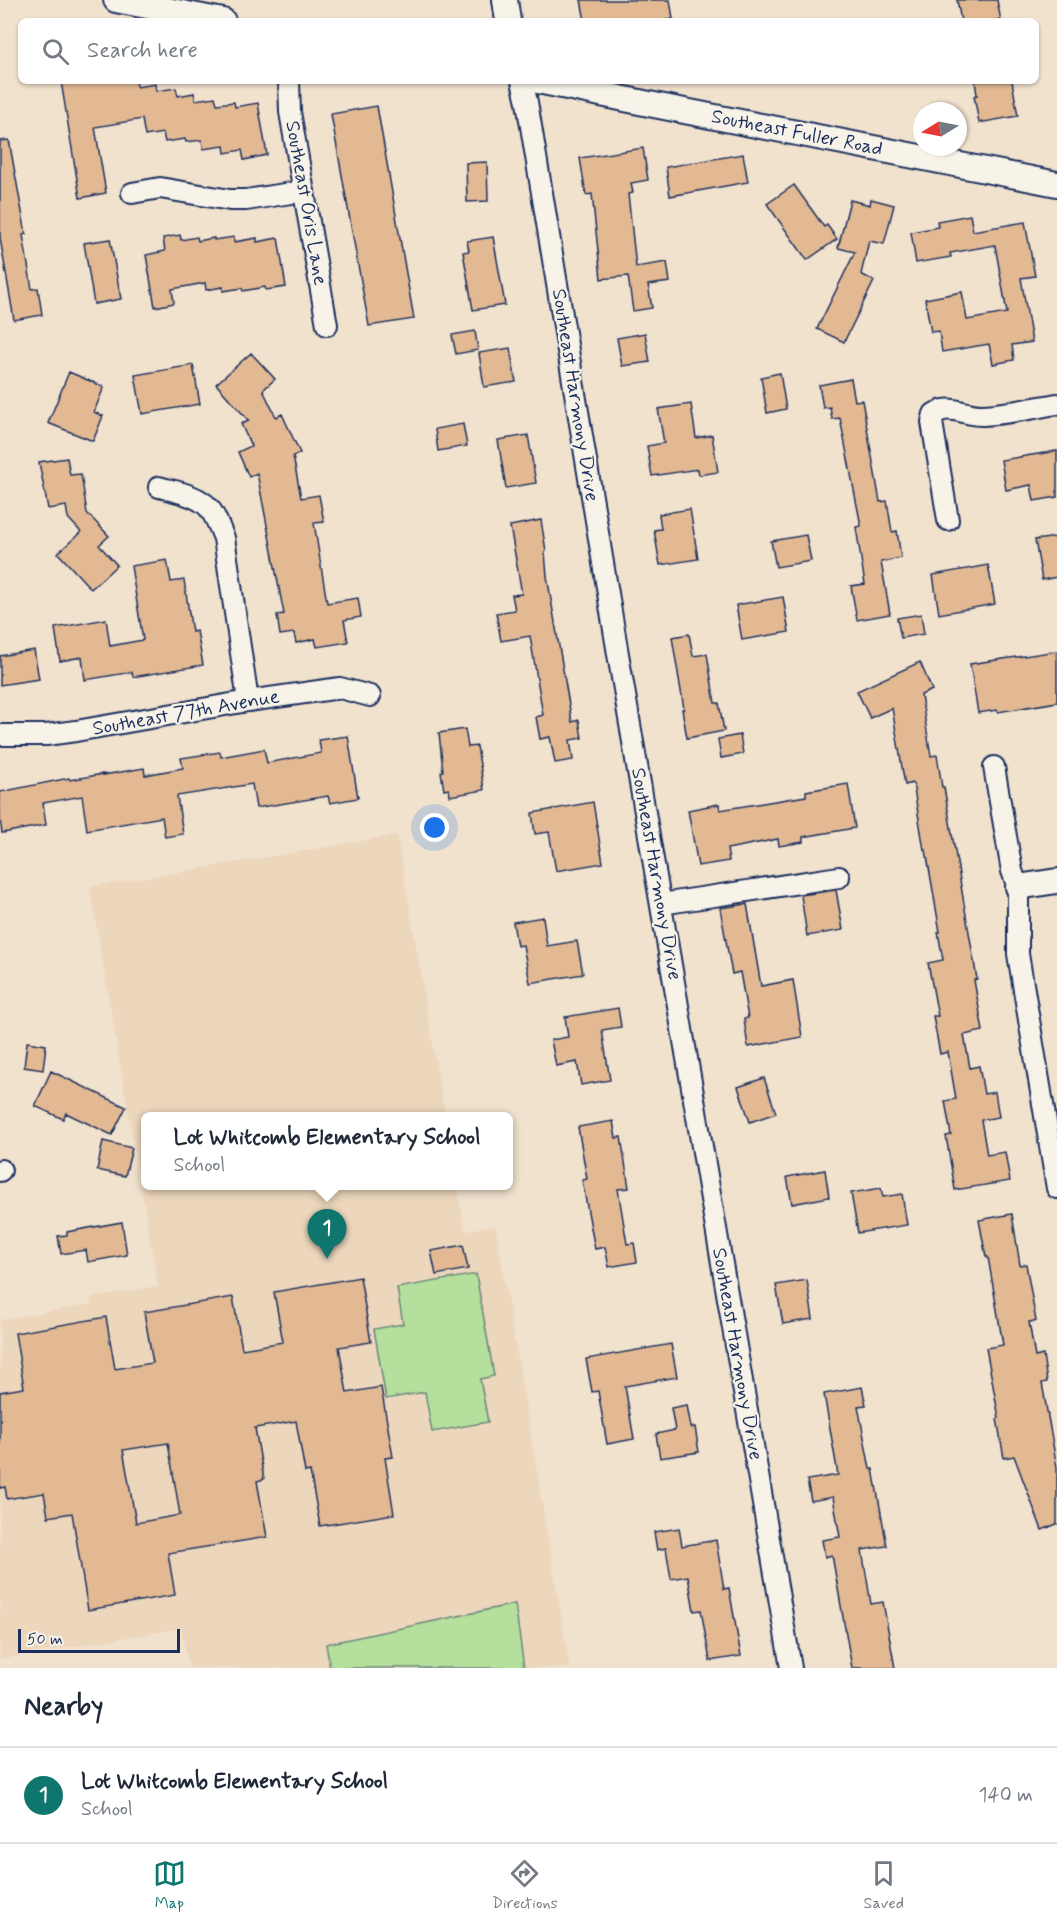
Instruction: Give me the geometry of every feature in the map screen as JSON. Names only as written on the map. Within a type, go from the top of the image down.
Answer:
[{"type":"street","points":[[116,0],[209,18]]},
{"type":"street","points":[[505,0],[508,18]]},
{"type":"street","name":"Southeast Oris Lane","points":[[289,84],[290,112],[327,325]]},
{"type":"street","name":"Southeast Harmony Drive","points":[[523,84],[791,1668]]},
{"type":"street","name":"Southeast Fuller Road","points":[[552,84],[1057,184]]},
{"type":"street","points":[[132,193],[160,188],[217,199],[246,200],[304,191]]},
{"type":"street","points":[[948,520],[932,422],[934,414],[940,410],[952,409],[981,415],[1057,404]]},
{"type":"street","points":[[159,487],[190,496],[206,504],[215,517],[224,538],[248,701]]},
{"type":"street","name":"Southeast 77th Avenue","points":[[0,735],[46,735],[76,731],[248,701],[340,688],[370,696]]},
{"type":"street","points":[[994,767],[1012,871],[1018,887],[1018,954],[1057,1188]]},
{"type":"street","points":[[661,904],[839,877]]},
{"type":"street","points":[[1018,887],[1057,881]]},
{"type":"shaded area","points":[[397,835],[444,1112],[141,1112],[141,1186],[90,887]]},
{"type":"shaded area","points":[[142,1190],[458,1190],[465,1231],[495,1225],[570,1668],[189,1668],[181,1628],[0,1659],[0,1320],[91,1304],[91,1298],[158,1286]]},
{"type":"green space","points":[[476,1274],[494,1376],[480,1379],[488,1422],[432,1432],[425,1392],[386,1399],[374,1329],[403,1324],[397,1288]]},
{"type":"green space","points":[[515,1604],[524,1668],[330,1668],[326,1644]]},
{"type":"building","points":[[581,0],[670,0],[673,18],[584,18]]},
{"type":"building","points":[[957,0],[997,0],[1000,18],[960,18]]},
{"type":"building","points":[[61,84],[136,84],[137,87],[155,84],[156,91],[176,88],[178,96],[194,93],[195,100],[215,97],[217,104],[234,102],[235,107],[258,103],[267,155],[244,160],[242,150],[225,153],[224,146],[203,149],[202,140],[186,142],[185,139],[165,142],[163,133],[145,136],[142,119],[95,127],[106,193],[80,198]]},
{"type":"building","points":[[975,84],[1013,84],[1018,116],[979,123],[974,96],[977,95]]},
{"type":"building","points":[[377,106],[414,319],[369,326],[331,114]]},
{"type":"building","points":[[9,140],[26,234],[23,235],[32,289],[38,288],[42,315],[14,320],[0,238],[0,141]]},
{"type":"building","points":[[643,148],[648,180],[631,183],[633,193],[628,194],[636,267],[667,262],[670,282],[648,285],[652,308],[633,311],[628,276],[601,279],[592,194],[586,195],[580,158]]},
{"type":"building","points":[[743,154],[748,182],[670,196],[666,167]]},
{"type":"building","points":[[487,162],[488,201],[467,202],[466,163]]},
{"type":"building","points":[[794,185],[824,227],[827,225],[837,239],[807,260],[767,204]]},
{"type":"building","points":[[871,199],[894,205],[884,244],[869,241],[861,274],[874,281],[844,342],[817,329],[855,252],[838,248],[850,200],[870,205]]},
{"type":"building","points":[[970,215],[973,231],[1025,222],[1035,276],[1021,278],[1032,342],[1012,345],[1014,360],[993,364],[989,344],[942,352],[939,331],[931,332],[925,299],[962,292],[967,320],[1007,313],[995,245],[950,253],[951,257],[916,263],[911,232],[938,227],[937,221]]},
{"type":"building","points":[[180,235],[181,240],[197,237],[198,241],[234,237],[234,242],[257,238],[257,242],[278,238],[286,287],[223,291],[223,287],[206,290],[205,283],[172,289],[174,303],[155,307],[146,255],[165,251],[163,238]]},
{"type":"building","points":[[493,237],[505,305],[473,310],[463,252],[469,251],[467,241]]},
{"type":"building","points":[[110,239],[121,299],[94,304],[84,243]]},
{"type":"building","points":[[475,331],[478,350],[456,354],[452,335]]},
{"type":"building","points":[[645,333],[650,362],[622,366],[617,338]]},
{"type":"building","points":[[510,348],[516,382],[484,387],[479,353]]},
{"type":"building","points":[[251,353],[275,379],[263,390],[276,417],[282,414],[300,453],[293,456],[301,498],[319,495],[324,522],[314,523],[327,603],[358,598],[361,617],[344,620],[348,642],[317,647],[315,639],[296,643],[294,633],[280,635],[277,615],[284,614],[257,473],[249,477],[238,452],[251,446],[241,424],[249,421],[216,384]]},
{"type":"building","points":[[193,365],[200,404],[142,414],[135,375]]},
{"type":"building","points":[[69,372],[104,387],[94,412],[103,416],[93,441],[48,423]]},
{"type":"building","points":[[780,373],[786,409],[767,413],[761,377]]},
{"type":"building","points":[[851,379],[855,401],[862,400],[880,502],[887,501],[892,532],[897,531],[901,558],[881,562],[890,614],[857,620],[851,586],[865,584],[856,527],[861,526],[840,418],[832,419],[830,407],[823,408],[819,385]]},
{"type":"building","points":[[691,404],[696,438],[712,435],[718,472],[699,475],[698,469],[652,476],[647,446],[664,443],[658,409]]},
{"type":"building","points":[[463,424],[467,446],[438,451],[435,429]]},
{"type":"building","points":[[528,435],[536,483],[506,488],[498,440]]},
{"type":"building","points":[[1057,451],[1057,497],[1034,501],[1031,485],[1006,490],[1001,460]]},
{"type":"building","points":[[67,458],[70,475],[81,474],[87,513],[109,536],[99,545],[117,565],[91,589],[58,553],[81,532],[68,518],[66,506],[48,509],[39,462]]},
{"type":"building","points":[[690,509],[698,559],[660,565],[654,530],[661,529],[659,514]]},
{"type":"building","points":[[541,520],[547,576],[572,722],[579,720],[582,738],[570,740],[573,760],[555,763],[550,737],[540,739],[536,717],[543,715],[530,636],[501,641],[496,613],[515,610],[512,595],[522,594],[510,526]]},
{"type":"building","points":[[806,535],[811,561],[776,567],[771,541]]},
{"type":"building","points":[[1057,537],[1057,577],[1042,580],[1035,540]]},
{"type":"building","points":[[167,560],[171,582],[184,580],[192,632],[197,631],[203,665],[133,677],[132,672],[85,680],[82,657],[60,661],[55,628],[106,619],[110,646],[143,640],[131,566]]},
{"type":"building","points":[[988,565],[995,604],[939,614],[933,575]]},
{"type":"building","points":[[783,597],[789,632],[742,640],[736,605]]},
{"type":"building","points":[[921,614],[924,634],[901,638],[897,618]]},
{"type":"building","points":[[689,634],[693,656],[707,654],[715,703],[719,703],[724,731],[687,738],[672,637]]},
{"type":"building","points":[[34,650],[39,679],[0,685],[0,656]]},
{"type":"building","points":[[1057,651],[1057,702],[978,713],[970,664]]},
{"type":"building","points":[[920,662],[932,690],[921,695],[931,756],[937,755],[942,787],[944,787],[977,979],[974,980],[983,1031],[964,1035],[970,1068],[979,1066],[984,1094],[995,1092],[999,1117],[981,1120],[987,1155],[1005,1152],[1010,1181],[955,1190],[946,1136],[951,1135],[945,1101],[956,1099],[948,1052],[940,1054],[933,1016],[938,1016],[928,963],[943,960],[913,783],[905,785],[892,708],[870,718],[857,691]]},
{"type":"building","points":[[465,729],[468,747],[477,746],[484,790],[450,796],[449,789],[444,790],[439,733]]},
{"type":"building","points":[[740,735],[743,754],[721,758],[718,739]]},
{"type":"building","points":[[348,736],[358,798],[330,803],[328,796],[256,808],[252,784],[177,796],[183,834],[165,837],[162,817],[87,830],[82,796],[43,803],[46,825],[2,833],[0,792],[69,778],[70,780],[144,768],[145,775],[183,768],[181,758],[220,752],[221,757],[264,749],[267,763],[321,753],[319,740]]},
{"type":"building","points":[[848,784],[855,828],[803,837],[803,842],[779,846],[778,839],[727,849],[729,861],[698,866],[688,810],[719,804],[720,810],[806,796],[806,791]]},
{"type":"building","points":[[593,802],[603,863],[556,871],[549,832],[535,834],[532,813]]},
{"type":"building","points":[[836,890],[843,930],[807,936],[801,895]]},
{"type":"building","points":[[747,904],[761,986],[793,980],[802,1037],[748,1047],[744,1019],[748,1018],[740,972],[732,974],[720,908]]},
{"type":"building","points":[[543,917],[547,946],[577,941],[583,974],[530,983],[523,945],[517,946],[513,922]]},
{"type":"building","points":[[618,1008],[621,1027],[602,1030],[610,1080],[581,1085],[577,1062],[556,1066],[551,1040],[568,1037],[565,1017]]},
{"type":"building","points":[[27,1042],[46,1045],[43,1070],[24,1067]]},
{"type":"building","points":[[51,1071],[126,1107],[112,1135],[66,1113],[63,1119],[35,1106]]},
{"type":"building","points":[[764,1078],[776,1113],[750,1122],[738,1087]]},
{"type":"building","points":[[613,1121],[616,1138],[621,1137],[629,1188],[618,1189],[627,1244],[634,1243],[637,1262],[609,1267],[605,1247],[595,1249],[582,1180],[587,1179],[578,1127]]},
{"type":"building","points":[[103,1141],[132,1148],[125,1176],[97,1170]]},
{"type":"building","points":[[825,1170],[829,1197],[792,1204],[787,1177]]},
{"type":"building","points":[[881,1188],[883,1197],[902,1194],[907,1225],[858,1233],[851,1193]]},
{"type":"building","points":[[1012,1214],[1020,1265],[1026,1264],[1036,1321],[1029,1322],[1035,1357],[1043,1355],[1047,1382],[1042,1383],[1057,1467],[1057,1524],[1042,1530],[1014,1456],[1004,1458],[986,1348],[1003,1345],[988,1257],[986,1257],[979,1220]]},
{"type":"building","points":[[122,1222],[127,1255],[88,1262],[86,1250],[61,1254],[58,1236],[67,1235],[67,1232]]},
{"type":"building","points":[[463,1245],[468,1269],[436,1275],[431,1251]]},
{"type":"building","points":[[360,1277],[371,1342],[339,1347],[347,1393],[381,1387],[393,1457],[385,1458],[394,1514],[320,1526],[310,1471],[305,1472],[296,1421],[255,1428],[264,1479],[257,1481],[267,1537],[168,1553],[175,1595],[88,1610],[72,1513],[48,1517],[44,1493],[7,1499],[5,1487],[0,1488],[0,1392],[24,1388],[15,1333],[106,1317],[115,1369],[153,1363],[144,1312],[233,1297],[242,1349],[283,1342],[274,1292]],"holes":[[[168,1443],[180,1515],[136,1523],[123,1450]]]},
{"type":"building","points":[[807,1280],[813,1319],[783,1324],[776,1285]]},
{"type":"building","points":[[671,1344],[677,1377],[625,1386],[634,1439],[607,1444],[598,1391],[592,1392],[586,1359]]},
{"type":"building","points":[[862,1387],[866,1405],[858,1406],[870,1469],[873,1469],[887,1546],[862,1550],[871,1604],[883,1602],[895,1668],[852,1668],[832,1555],[825,1557],[822,1540],[840,1537],[833,1497],[811,1501],[807,1480],[838,1475],[824,1394]]},
{"type":"building","points":[[687,1405],[691,1428],[695,1427],[699,1452],[660,1458],[656,1434],[675,1430],[671,1408]]},
{"type":"building","points":[[679,1528],[682,1546],[716,1540],[724,1589],[729,1588],[741,1656],[710,1661],[701,1610],[694,1611],[688,1576],[671,1579],[666,1548],[657,1550],[654,1532]]},
{"type":"place","name":"Lot Whitcomb Elementary School","points":[[327,1259]]}]
